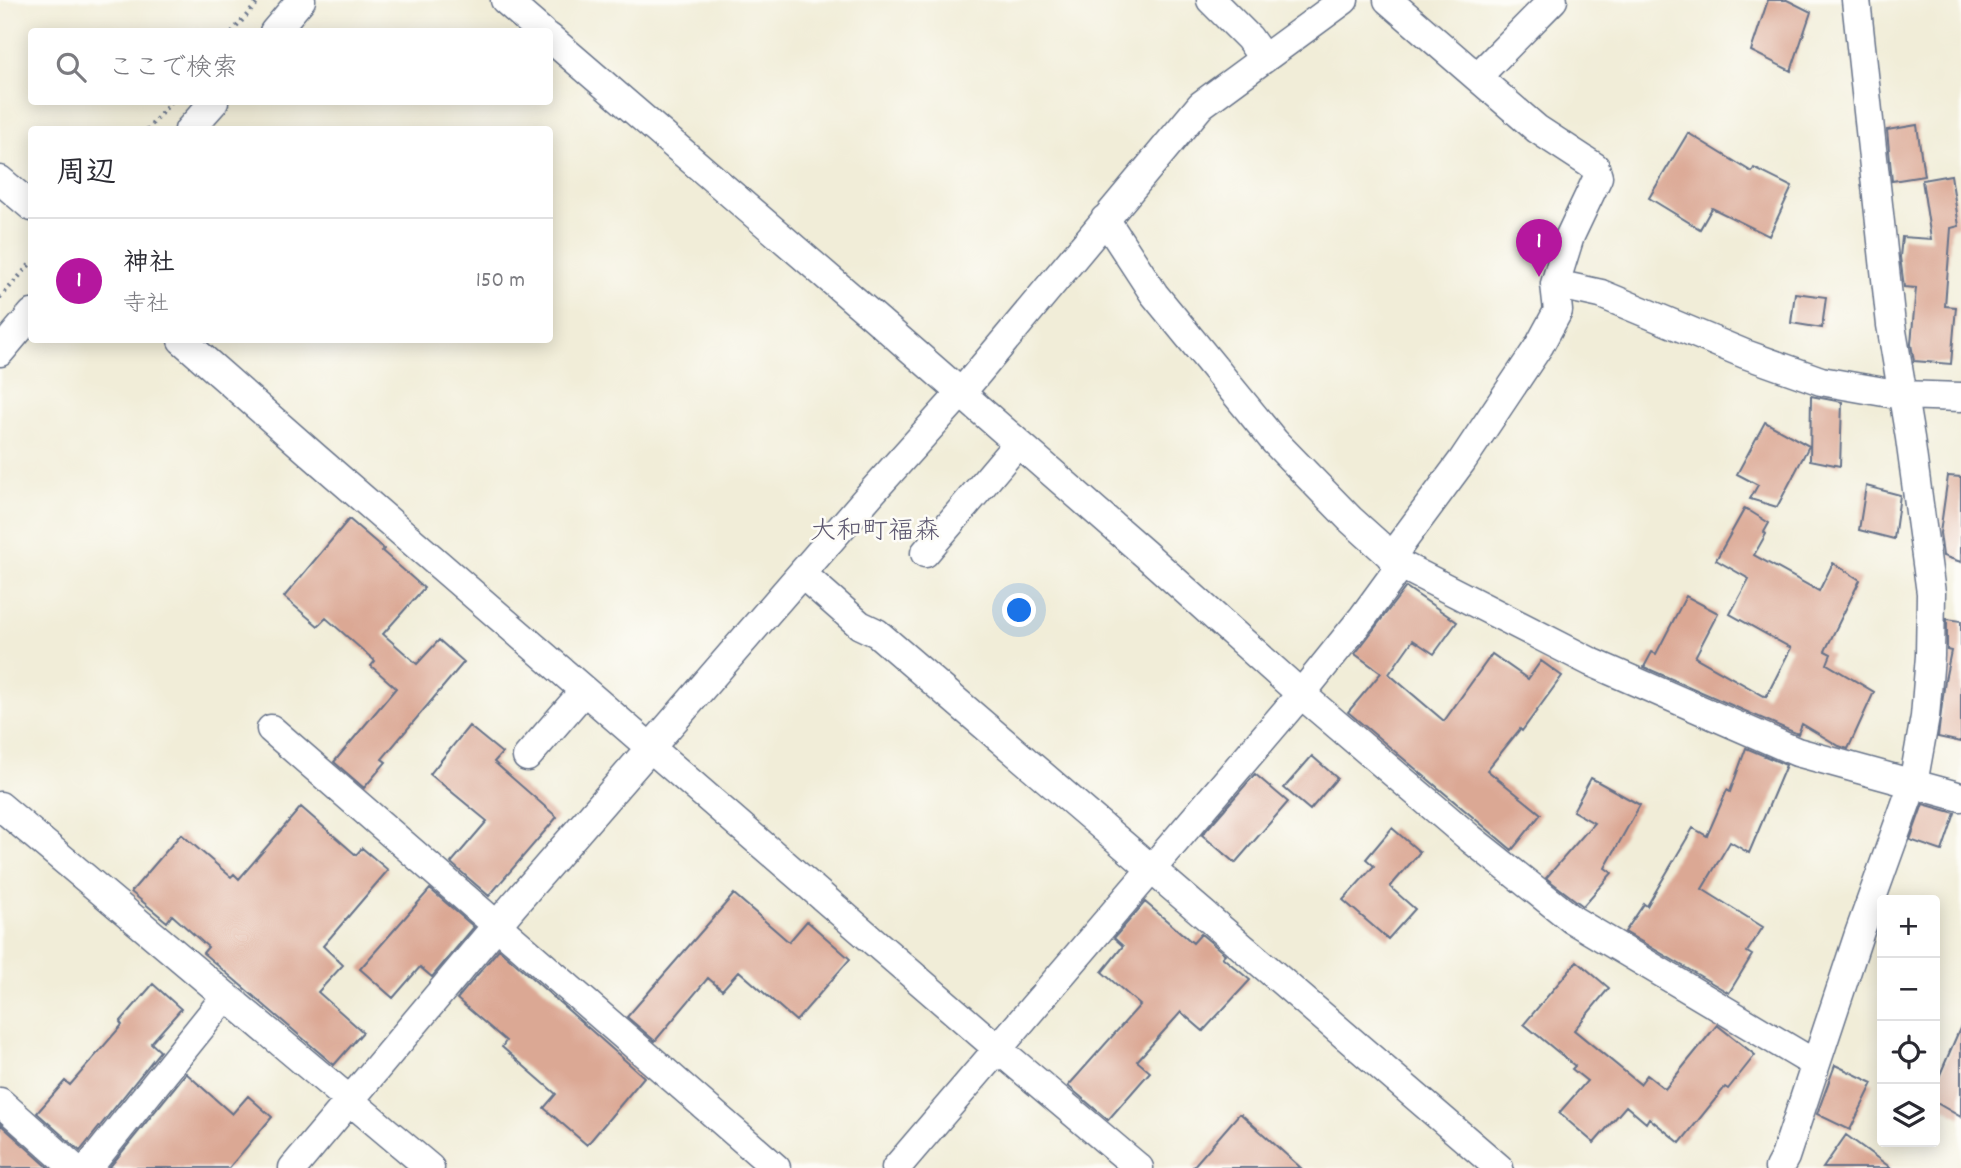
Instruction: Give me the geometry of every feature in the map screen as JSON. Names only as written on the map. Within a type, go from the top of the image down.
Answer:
[{"type":"street","points":[[505,0],[537,28]]},
{"type":"street","points":[[1211,0],[1249,38],[1264,59]]},
{"type":"street","points":[[293,1168],[498,925],[961,393],[1201,105],[1344,0]]},
{"type":"street","points":[[896,1168],[1153,870],[1363,617],[1455,470],[1539,346],[1558,311],[1555,284],[1570,236],[1598,177],[1595,167],[1537,129],[1388,0]]},
{"type":"street","points":[[1477,77],[1553,0]]},
{"type":"street","points":[[1779,1168],[1913,784],[1925,718],[1930,656],[1931,593],[1910,438],[1889,312],[1856,0]]},
{"type":"street","points":[[553,41],[961,393],[1301,694],[1471,839],[1573,920],[1815,1064]]},
{"type":"street","points":[[193,126],[211,105]]},
{"type":"street","points":[[0,180],[28,204]]},
{"type":"street","points":[[1105,219],[1154,294],[1275,442],[1351,520],[1396,561],[1591,662],[1797,752],[1961,797]]},
{"type":"street","points":[[1555,284],[1601,294],[1745,354],[1821,380],[1901,395],[1961,397]]},
{"type":"street","points":[[0,352],[28,319]]},
{"type":"street","points":[[185,343],[584,691],[1139,1168]]},
{"type":"street","points":[[925,553],[1018,443]]},
{"type":"street","points":[[802,574],[860,625],[877,633],[1499,1168]]},
{"type":"street","points":[[527,758],[584,691]]},
{"type":"street","points":[[271,729],[776,1168]]},
{"type":"street","points":[[0,806],[429,1168]]},
{"type":"street","points":[[88,1168],[226,996]]},
{"type":"street","points":[[0,1102],[74,1168]]},
{"type":"path","points":[[236,28],[260,0]]},
{"type":"path","points":[[150,126],[168,105]]},
{"type":"path","points":[[0,298],[28,266]]},
{"type":"building","points":[[1768,0],[1787,0],[1811,12],[1791,71],[1751,51]]},
{"type":"building","points":[[1917,125],[1924,176],[1892,181],[1887,130]]},
{"type":"building","points":[[1688,133],[1752,172],[1754,168],[1792,187],[1769,236],[1712,208],[1700,229],[1649,198]]},
{"type":"building","points":[[1951,175],[1959,226],[1951,228],[1945,306],[1956,307],[1951,364],[1914,361],[1911,344],[1916,288],[1904,287],[1900,257],[1902,237],[1931,239],[1922,180]]},
{"type":"building","points":[[1795,293],[1826,297],[1822,328],[1791,323]]},
{"type":"building","points":[[1811,396],[1842,402],[1840,466],[1810,460]]},
{"type":"building","points":[[1765,422],[1809,446],[1777,507],[1750,499],[1758,485],[1737,474]]},
{"type":"building","points":[[1948,476],[1961,477],[1961,562],[1943,556],[1940,533]]},
{"type":"building","points":[[1866,486],[1900,495],[1894,539],[1859,530]]},
{"type":"building","points":[[1745,508],[1769,523],[1754,555],[1819,591],[1833,563],[1860,580],[1825,651],[1831,654],[1827,664],[1874,692],[1848,749],[1802,724],[1798,734],[1644,667],[1652,652],[1656,654],[1686,596],[1718,613],[1695,657],[1766,697],[1791,648],[1730,614],[1749,579],[1716,560]]},
{"type":"building","points":[[349,519],[424,588],[383,634],[417,664],[439,640],[464,662],[382,759],[386,762],[364,788],[334,762],[396,688],[371,666],[375,661],[326,618],[318,626],[284,597]]},
{"type":"building","points":[[1406,587],[1457,622],[1434,654],[1413,640],[1389,674],[1444,721],[1492,654],[1528,679],[1541,661],[1562,676],[1522,731],[1520,729],[1487,770],[1541,814],[1512,850],[1348,712],[1381,673],[1355,654]]},
{"type":"building","points":[[1947,619],[1961,621],[1961,742],[1938,737],[1951,651],[1947,650]]},
{"type":"building","points":[[469,726],[502,753],[494,762],[557,817],[489,896],[451,863],[487,821],[430,774]]},
{"type":"building","points":[[1746,748],[1786,765],[1749,853],[1730,842],[1702,889],[1763,927],[1747,952],[1752,955],[1729,993],[1625,932],[1644,904],[1647,906],[1693,828],[1707,836],[1727,790],[1730,792]]},
{"type":"building","points":[[1312,756],[1337,778],[1310,810],[1284,788]]},
{"type":"building","points":[[1255,774],[1288,802],[1235,863],[1202,835]]},
{"type":"building","points":[[1591,778],[1640,805],[1605,868],[1612,873],[1583,906],[1546,878],[1594,823],[1573,811]]},
{"type":"building","points":[[1923,804],[1955,813],[1942,851],[1910,840]]},
{"type":"building","points":[[301,807],[356,855],[362,848],[388,870],[323,946],[343,965],[318,992],[363,1032],[334,1065],[203,953],[208,947],[172,915],[167,922],[131,892],[181,834],[231,877],[234,874],[239,879]]},
{"type":"building","points":[[1392,828],[1420,852],[1390,887],[1415,909],[1388,939],[1343,900],[1374,866],[1366,859]]},
{"type":"building","points":[[430,889],[474,927],[432,977],[420,967],[393,998],[360,969]]},
{"type":"building","points":[[734,894],[789,942],[807,921],[850,959],[796,1021],[739,971],[722,990],[708,978],[655,1041],[627,1017]]},
{"type":"building","points":[[1145,902],[1193,943],[1201,934],[1225,954],[1222,957],[1250,980],[1203,1031],[1181,1012],[1137,1061],[1150,1072],[1108,1120],[1068,1086],[1140,1005],[1102,972],[1123,946],[1114,938]]},
{"type":"building","points":[[499,949],[644,1077],[587,1145],[544,1108],[556,1094],[502,1047],[506,1041],[457,999]]},
{"type":"building","points":[[1577,961],[1609,988],[1574,1030],[1640,1084],[1647,1075],[1665,1089],[1717,1025],[1755,1055],[1680,1143],[1649,1118],[1646,1123],[1626,1106],[1594,1143],[1559,1113],[1587,1081],[1572,1069],[1575,1066],[1524,1024]]},
{"type":"building","points":[[153,984],[181,1009],[151,1043],[160,1051],[80,1151],[37,1113],[65,1081],[70,1085]]},
{"type":"building","points":[[1961,1026],[1961,1117],[1940,1105],[1940,1074]]},
{"type":"building","points":[[1835,1065],[1873,1083],[1850,1130],[1817,1114]]},
{"type":"building","points":[[186,1073],[232,1114],[248,1096],[272,1117],[229,1168],[109,1168]]},
{"type":"building","points":[[1241,1114],[1301,1168],[1192,1168]]},
{"type":"building","points":[[0,1124],[49,1168],[0,1168]]},
{"type":"building","points":[[1846,1135],[1891,1168],[1823,1168]]},
{"type":"place","name":"神社","points":[[1539,277]]},
{"type":"district","name":"大和町福森","points":[[875,532]]}]
